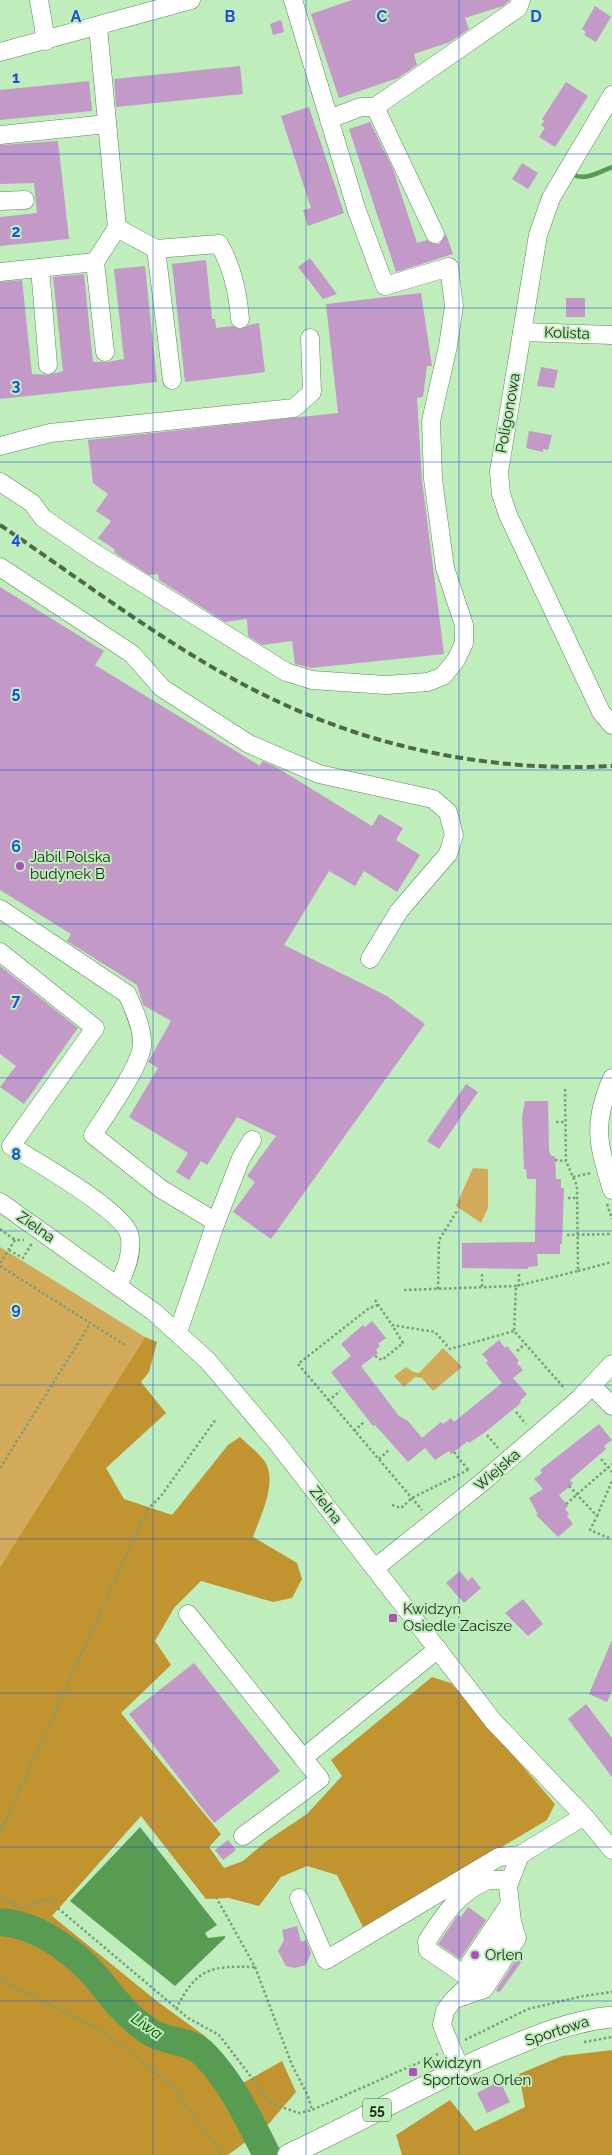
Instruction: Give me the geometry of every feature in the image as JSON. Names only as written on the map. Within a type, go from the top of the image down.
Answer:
[{"type":"main road","name":"Sportowa","points":[[300,2152],[460,2069],[554,2029],[612,2017]]},
{"type":"street","points":[[38,0],[46,41]]},
{"type":"street","points":[[0,52],[98,27],[191,0]]},
{"type":"street","points":[[0,482],[32,503],[44,518],[92,552],[286,672],[312,680],[386,685],[428,682],[443,676],[456,660],[464,643],[464,625],[445,568],[433,479],[432,421],[448,346],[454,306],[449,267],[385,286],[357,211],[293,0]]},
{"type":"street","points":[[329,119],[361,107],[375,107],[518,8],[521,0]]},
{"type":"street","points":[[98,27],[117,228],[95,262],[105,352]]},
{"type":"street","name":"Poligonowa","points":[[612,95],[551,198],[538,235],[500,461],[501,494],[508,514],[601,712],[612,725]]},
{"type":"street","points":[[375,107],[435,234]]},
{"type":"street","points":[[0,135],[107,124]]},
{"type":"street","points":[[0,202],[25,200]]},
{"type":"street","points":[[117,228],[156,250],[219,244],[229,262],[238,292],[240,319]]},
{"type":"street","points":[[156,250],[172,380]]},
{"type":"street","points":[[0,272],[95,262]]},
{"type":"street","points":[[40,268],[48,365]]},
{"type":"street","name":"Kolista","points":[[522,332],[612,335]]},
{"type":"street","points":[[0,446],[50,433],[294,408],[312,392],[310,338]]},
{"type":"street","points":[[0,567],[132,654],[162,688],[248,744],[319,774],[432,799],[448,812],[454,835],[448,854],[399,911],[370,958]]},
{"type":"street","points":[[0,909],[127,994],[139,1024],[142,1045],[138,1062],[93,1135],[161,1189],[216,1222]]},
{"type":"street","points":[[0,952],[95,1028],[6,1143],[117,1216],[130,1234],[128,1266],[118,1285]]},
{"type":"street","points":[[612,1078],[602,1104],[598,1131],[603,1160],[612,1190]]},
{"type":"street","points":[[178,1332],[216,1222],[241,1158],[252,1140]]},
{"type":"street","name":"Zielna","points":[[0,1202],[118,1285],[178,1332],[240,1397],[494,1722],[584,1816],[612,1850]]},
{"type":"street","name":"Wiejska","points":[[375,1568],[479,1485],[576,1401],[612,1364]]},
{"type":"street","points":[[592,1386],[612,1406]]},
{"type":"street","points":[[188,1614],[320,1780],[243,1836]]},
{"type":"street","points":[[303,1758],[438,1649]]},
{"type":"street","points":[[300,1898],[326,1960],[500,1857],[520,1855],[584,1816]]},
{"type":"street","points":[[453,2000],[469,1985],[510,1914],[510,1880],[520,1855]]},
{"type":"street","points":[[463,1974],[428,1950],[427,1941],[451,1906],[466,1894],[487,1881],[510,1880]]},
{"type":"street","points":[[460,2069],[442,2025],[445,2012],[453,2000],[463,1974],[510,1914]]},
{"type":"path","points":[[564,1089],[566,1161],[576,1186],[577,1198],[578,1271]]},
{"type":"path","points":[[556,1122],[565,1122]]},
{"type":"path","points":[[556,1160],[566,1161]]},
{"type":"path","points":[[572,1177],[597,1171]]},
{"type":"path","points":[[568,1198],[577,1198]]},
{"type":"path","points":[[438,1289],[439,1240],[457,1210]]},
{"type":"path","points":[[0,1229],[16,1240],[34,1239],[23,1258],[9,1250]]},
{"type":"path","points":[[567,1234],[612,1234]]},
{"type":"path","points":[[16,1240],[0,1265],[125,1345]]},
{"type":"path","points":[[404,1290],[517,1286],[612,1262]]},
{"type":"path","points":[[482,1274],[482,1287]]},
{"type":"path","points":[[519,1274],[514,1331],[576,1401]]},
{"type":"path","points":[[375,1300],[403,1343],[382,1360],[375,1356]]},
{"type":"path","points":[[378,1305],[368,1309],[298,1364],[378,1460],[428,1516]]},
{"type":"path","points":[[0,1468],[90,1324]]},
{"type":"path","points":[[392,1325],[435,1332],[450,1349],[514,1331]]},
{"type":"path","points":[[516,1351],[525,1344]]},
{"type":"path","points":[[328,1401],[340,1392]]},
{"type":"path","points":[[0,1833],[147,1510],[160,1496],[216,1419]]},
{"type":"path","points":[[354,1431],[364,1422]]},
{"type":"path","points":[[378,1460],[389,1450]]},
{"type":"path","points":[[454,1452],[473,1477]]},
{"type":"path","points":[[601,1459],[612,1472]]},
{"type":"path","points":[[566,1504],[612,1464]]},
{"type":"path","points":[[392,1505],[401,1508],[412,1498],[468,1470]]},
{"type":"path","points":[[609,1538],[590,1530],[612,1481]]},
{"type":"path","points":[[570,1486],[597,1516]]},
{"type":"path","points":[[216,1897],[255,1967],[292,2065],[308,2096],[312,2110]]},
{"type":"path","points":[[0,1898],[24,1908],[47,1898],[176,2009],[219,2035],[272,2104],[299,2112],[312,2110],[528,2010],[583,1996],[612,1992]]},
{"type":"path","points":[[176,2009],[185,1991],[208,1969],[226,1966],[255,1967]]},
{"type":"path","points":[[0,1980],[101,2031],[136,2056],[176,2091],[222,2155]]},
{"type":"path","points":[[580,2042],[612,2037]]},
{"type":"shaded area","points":[[473,1168],[488,1169],[488,1208],[481,1223],[456,1206]]},
{"type":"shaded area","points":[[0,1247],[145,1337],[0,1567]]},
{"type":"shaded area","points":[[145,1337],[157,1342],[149,1372],[141,1382],[166,1413],[106,1468],[124,1499],[172,1515],[228,1445],[240,1437],[257,1452],[269,1470],[269,1489],[253,1537],[297,1563],[302,1579],[292,1598],[273,1602],[201,1581],[174,1608],[155,1641],[171,1665],[121,1713],[221,1834],[209,1847],[224,1868],[243,1861],[268,1840],[307,1814],[342,1776],[331,1760],[432,1677],[451,1683],[555,1804],[547,1820],[364,1929],[337,1875],[307,1866],[281,1877],[259,1906],[229,1898],[206,1899],[141,1816],[52,1916],[158,2002],[205,2036],[241,2084],[282,2061],[296,2092],[266,2127],[228,2155],[0,2155],[0,1567]]},
{"type":"shaded area","points":[[443,1348],[462,1367],[433,1391],[422,1378],[415,1377],[404,1387],[394,1376],[406,1367],[413,1372],[419,1373]]},
{"type":"shaded area","points":[[140,1827],[217,1925],[205,1933],[208,1938],[225,1936],[175,1986],[70,1901]]},
{"type":"shaded area","points":[[612,2050],[612,2155],[402,2155],[396,2135],[450,2100],[475,2131],[525,2107],[519,2074],[562,2056]]},
{"type":"building","points":[[352,0],[510,0],[503,6],[465,18],[469,29],[450,42],[414,54],[417,65],[398,78],[339,98],[311,14]]},
{"type":"building","points":[[595,6],[611,17],[596,42],[584,35],[586,32],[582,29]]},
{"type":"building","points":[[281,20],[284,32],[273,35],[270,24]]},
{"type":"building","points":[[240,66],[243,94],[116,107],[114,79]]},
{"type":"building","points":[[89,81],[92,111],[0,120],[0,90]]},
{"type":"building","points":[[566,82],[588,96],[555,147],[539,137],[545,128],[541,125],[544,121],[542,119]]},
{"type":"building","points":[[309,107],[344,213],[308,226],[303,210],[311,208],[281,116]]},
{"type":"building","points":[[370,122],[393,169],[417,243],[427,240],[434,244],[439,244],[446,234],[453,254],[396,272],[349,129]]},
{"type":"building","points":[[58,141],[69,239],[0,246],[0,217],[37,213],[34,183],[0,184],[0,145]]},
{"type":"building","points":[[522,163],[538,173],[528,189],[512,179]]},
{"type":"building","points":[[310,258],[337,294],[323,299],[298,267]]},
{"type":"building","points":[[206,260],[212,319],[215,319],[216,328],[233,326],[241,329],[259,323],[265,372],[185,382],[172,264]]},
{"type":"building","points":[[145,266],[157,382],[0,399],[0,282],[22,280],[32,374],[49,375],[63,371],[53,277],[84,274],[93,362],[107,362],[124,359],[114,269]]},
{"type":"building","points":[[421,293],[432,366],[427,366],[423,397],[417,398],[422,480],[444,654],[311,668],[295,664],[292,641],[262,645],[248,636],[247,619],[225,622],[159,580],[158,574],[149,575],[115,553],[114,549],[98,538],[111,521],[96,511],[108,494],[93,483],[88,440],[338,413],[326,304]]},
{"type":"building","points":[[566,298],[585,298],[585,317],[566,317]]},
{"type":"building","points":[[541,367],[558,370],[554,388],[537,386]]},
{"type":"building","points":[[529,431],[552,435],[548,450],[543,449],[543,452],[526,448]]},
{"type":"building","points":[[0,587],[104,651],[95,665],[260,766],[262,761],[276,767],[372,826],[379,814],[403,828],[396,840],[420,855],[397,892],[364,871],[355,886],[329,871],[284,945],[387,996],[425,1024],[271,1239],[233,1212],[255,1182],[247,1176],[276,1136],[237,1117],[207,1165],[201,1161],[189,1180],[176,1172],[188,1153],[129,1117],[158,1068],[148,1062],[171,1021],[143,1005],[137,985],[67,941],[71,934],[0,890]]},
{"type":"building","points":[[0,966],[78,1028],[24,1104],[0,1087],[16,1066],[0,1054]]},
{"type":"building","points":[[466,1084],[478,1092],[439,1149],[427,1141]]},
{"type":"building","points":[[525,1101],[548,1101],[549,1150],[551,1156],[555,1156],[556,1179],[561,1179],[561,1188],[564,1188],[560,1254],[537,1254],[538,1266],[528,1267],[528,1269],[462,1268],[462,1243],[535,1242],[536,1179],[527,1179],[526,1169],[524,1169],[522,1117]]},
{"type":"building","points":[[372,1321],[386,1338],[378,1344],[380,1346],[376,1350],[378,1353],[361,1366],[399,1416],[408,1421],[422,1438],[441,1422],[443,1424],[451,1418],[454,1422],[502,1383],[486,1363],[488,1361],[482,1354],[499,1340],[505,1348],[507,1346],[519,1361],[517,1363],[523,1370],[513,1378],[527,1394],[520,1401],[521,1403],[484,1433],[469,1443],[468,1441],[451,1454],[449,1451],[435,1460],[425,1448],[408,1462],[375,1425],[373,1426],[331,1372],[351,1356],[341,1344],[363,1325],[365,1327]]},
{"type":"building","points":[[599,1424],[612,1440],[604,1446],[606,1449],[570,1480],[573,1484],[559,1495],[568,1506],[565,1509],[569,1514],[567,1516],[573,1524],[558,1537],[536,1515],[538,1514],[529,1498],[543,1489],[534,1479],[542,1473],[540,1470]]},
{"type":"building","points":[[460,1571],[468,1581],[472,1577],[481,1588],[464,1603],[446,1583]]},
{"type":"building","points":[[523,1599],[543,1624],[528,1636],[505,1613]]},
{"type":"building","points":[[612,1640],[612,1691],[607,1702],[589,1694]]},
{"type":"building","points":[[194,1663],[280,1771],[214,1823],[129,1714]]},
{"type":"building","points":[[586,1704],[612,1738],[612,1777],[568,1719]]},
{"type":"building","points":[[228,1840],[236,1850],[223,1860],[215,1850]]},
{"type":"building","points":[[468,1907],[486,1920],[460,1959],[438,1944],[458,1915],[461,1917]]},
{"type":"building","points":[[297,1926],[301,1942],[306,1940],[311,1953],[306,1965],[295,1968],[286,1966],[278,1951],[284,1940],[282,1930]]},
{"type":"building","points":[[517,1958],[522,1961],[499,1993],[496,1990]]},
{"type":"building","points":[[500,2081],[510,2102],[487,2113],[477,2093]]},
{"type":"waterway","points":[[574,175],[579,177],[588,176],[612,167]]},
{"type":"waterway","name":"Liwa","points":[[0,1922],[14,1924],[40,1933],[66,1949],[88,1968],[121,2007],[142,2026],[164,2038],[193,2046],[205,2055],[232,2090],[267,2155]]},
{"type":"railway","points":[[0,525],[138,620],[209,665],[281,703],[320,720],[401,746],[443,755],[527,765],[612,766]]},
{"type":"place","name":"Jabil Polska budynek B","points":[[20,866]]},
{"type":"place","name":"Kwidzyn Osiedle Zacisze","points":[[393,1618]]},
{"type":"place","name":"Orlen","points":[[475,1955]]},
{"type":"place","name":"Kwidzyn Sportowa Orlen","points":[[413,2072]]}]
